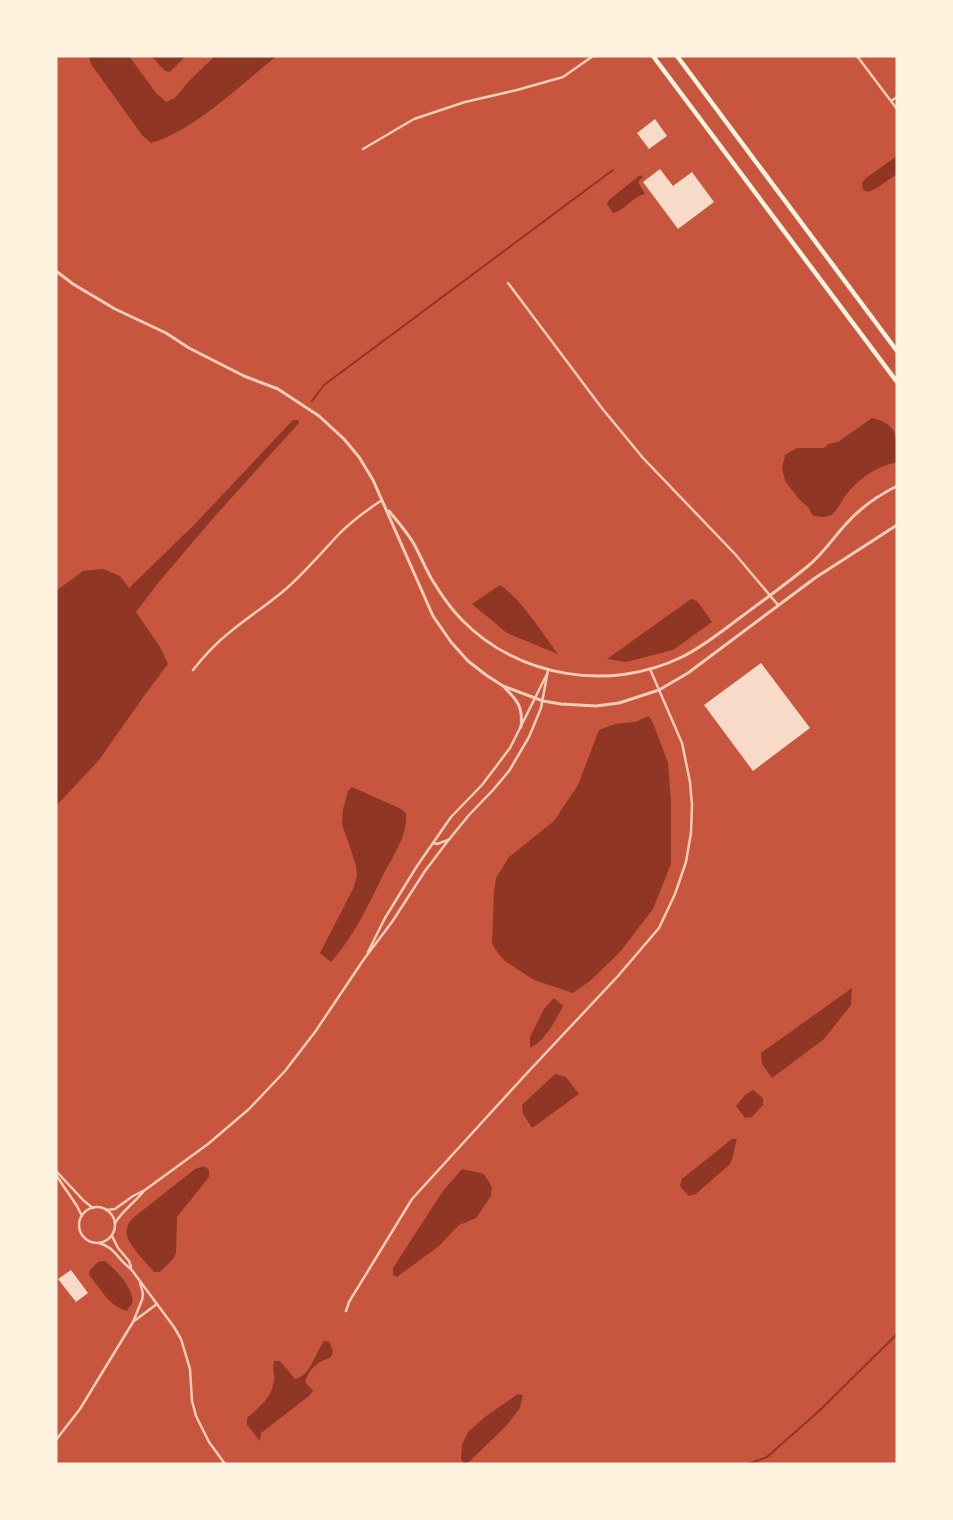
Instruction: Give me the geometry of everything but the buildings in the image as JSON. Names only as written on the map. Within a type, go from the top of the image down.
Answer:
[{"type":"highway","points":[[653,56],[897,382]]},
{"type":"highway","points":[[677,56],[897,351]]},
{"type":"street","points":[[363,149],[414,119],[465,102],[563,77],[593,56]]},
{"type":"street","points":[[857,56],[897,109]]},
{"type":"street","points":[[890,101],[897,97]]},
{"type":"street","points":[[56,271],[73,284],[115,309],[166,333],[189,348],[244,376],[278,389],[319,416],[344,439],[359,457],[373,480],[433,616],[451,642],[468,661],[503,686],[543,701],[596,706],[619,703],[659,690],[688,674],[815,578],[897,525]]},
{"type":"street","points":[[508,283],[601,408],[643,458],[735,554],[779,606]]},
{"type":"street","points":[[385,507],[408,534],[441,594],[462,621],[489,643],[507,654],[548,670],[580,676],[605,677],[650,669],[668,663],[699,648],[812,563],[864,506],[897,486]]},
{"type":"street","points":[[193,670],[229,632],[287,588],[341,533],[382,500]]},
{"type":"street","points":[[346,1311],[349,1302],[412,1199],[618,976],[659,928],[675,894],[686,862],[691,833],[692,805],[690,782],[682,743],[672,716],[650,669]]},
{"type":"street","points":[[364,959],[390,910],[417,866],[451,818],[510,748],[548,670]]},
{"type":"street","points":[[56,1171],[93,1208],[115,1209],[208,1144],[262,1097],[296,1057],[392,922],[425,871],[468,815],[493,790],[508,771],[529,737],[543,701],[548,670]]},
{"type":"street","points":[[503,686],[520,705],[521,726]]},
{"type":"street","points":[[433,843],[438,844],[449,840]]},
{"type":"street","points":[[56,1175],[77,1206],[82,1217]]},
{"type":"street","points":[[99,1243],[112,1235],[115,1223],[120,1215],[136,1201],[144,1190]]},
{"type":"street","points":[[93,1208],[82,1217],[80,1227],[83,1236],[91,1242],[112,1248],[123,1263],[140,1280],[182,1339],[190,1369],[192,1401],[196,1416],[209,1442],[225,1464]]},
{"type":"street","points":[[106,1210],[115,1223]]},
{"type":"street","points":[[112,1235],[118,1248],[129,1261],[131,1269]]},
{"type":"street","points":[[56,1440],[80,1409],[133,1322],[143,1294],[140,1280]]},
{"type":"street","points":[[133,1322],[157,1304]]},
{"type":"shaded area","points":[[89,56],[129,56],[156,93],[166,102],[175,98],[189,81],[215,56],[277,56],[200,117],[168,137],[151,143],[142,135],[91,64]]},
{"type":"shaded area","points":[[151,56],[186,56],[170,72],[165,71]]},
{"type":"shaded area","points":[[897,156],[897,174],[877,188],[868,192],[863,190],[862,183],[866,178]]},
{"type":"shaded area","points":[[640,175],[643,177],[638,182],[645,194],[637,197],[622,209],[613,213],[607,204],[609,200]]},
{"type":"shaded area","points":[[872,418],[892,428],[897,446],[897,462],[875,470],[862,479],[850,490],[831,515],[821,517],[812,515],[809,508],[785,481],[782,468],[785,455],[797,448],[824,448],[828,444],[838,442]]},
{"type":"shaded area","points":[[293,420],[298,420],[299,423],[215,516],[136,612],[160,647],[168,664],[99,760],[58,804],[56,803],[56,591],[83,571],[103,569],[120,576],[129,588],[194,525]]},
{"type":"shaded area","points":[[500,585],[524,608],[558,654],[507,633],[472,604]]},
{"type":"shaded area","points":[[691,599],[697,601],[712,622],[673,650],[626,662],[607,659]]},
{"type":"shaded area","points":[[649,716],[668,763],[671,803],[671,864],[653,909],[620,952],[590,981],[573,993],[534,980],[505,961],[492,944],[496,878],[509,857],[554,821],[578,785],[599,730],[615,724],[635,722]]},
{"type":"shaded area","points":[[352,787],[399,808],[406,813],[406,821],[403,836],[367,908],[354,931],[331,962],[320,953],[353,889],[357,876],[356,865],[342,824],[343,809],[348,791]]},
{"type":"shaded area","points":[[852,988],[851,1005],[824,1039],[772,1078],[762,1064],[761,1053]]},
{"type":"shaded area","points":[[554,998],[563,1006],[545,1035],[536,1045],[530,1048],[530,1037],[544,1009]]},
{"type":"shaded area","points":[[555,1074],[566,1077],[579,1094],[532,1128],[523,1114],[522,1105]]},
{"type":"shaded area","points":[[753,1090],[763,1098],[763,1105],[752,1117],[745,1118],[736,1106],[746,1094]]},
{"type":"shaded area","points":[[732,1139],[737,1139],[730,1164],[696,1194],[689,1196],[680,1186],[682,1179]]},
{"type":"shaded area","points":[[204,1166],[209,1170],[209,1177],[177,1217],[176,1253],[173,1259],[160,1272],[154,1272],[129,1240],[127,1231],[129,1224],[133,1218],[195,1169]]},
{"type":"shaded area","points":[[462,1169],[484,1174],[492,1187],[491,1196],[476,1218],[459,1225],[439,1246],[397,1277],[393,1275],[393,1268],[443,1191]]},
{"type":"shaded area","points":[[105,1261],[119,1274],[131,1292],[132,1304],[127,1311],[115,1306],[89,1275],[90,1270],[98,1262]]},
{"type":"shaded area","points":[[324,1341],[330,1342],[333,1353],[330,1358],[317,1364],[309,1373],[305,1382],[313,1391],[261,1433],[260,1441],[247,1425],[247,1418],[264,1402],[273,1387],[274,1361],[280,1361],[295,1379],[300,1377],[309,1369]]},
{"type":"shaded area","points":[[518,1394],[523,1395],[520,1408],[506,1426],[470,1461],[464,1464],[461,1459],[462,1445],[468,1432],[485,1417]]},
{"type":"waterway","points":[[312,401],[324,385],[613,170]]},
{"type":"waterway","points":[[748,1464],[767,1457],[819,1411],[897,1334]]}]
